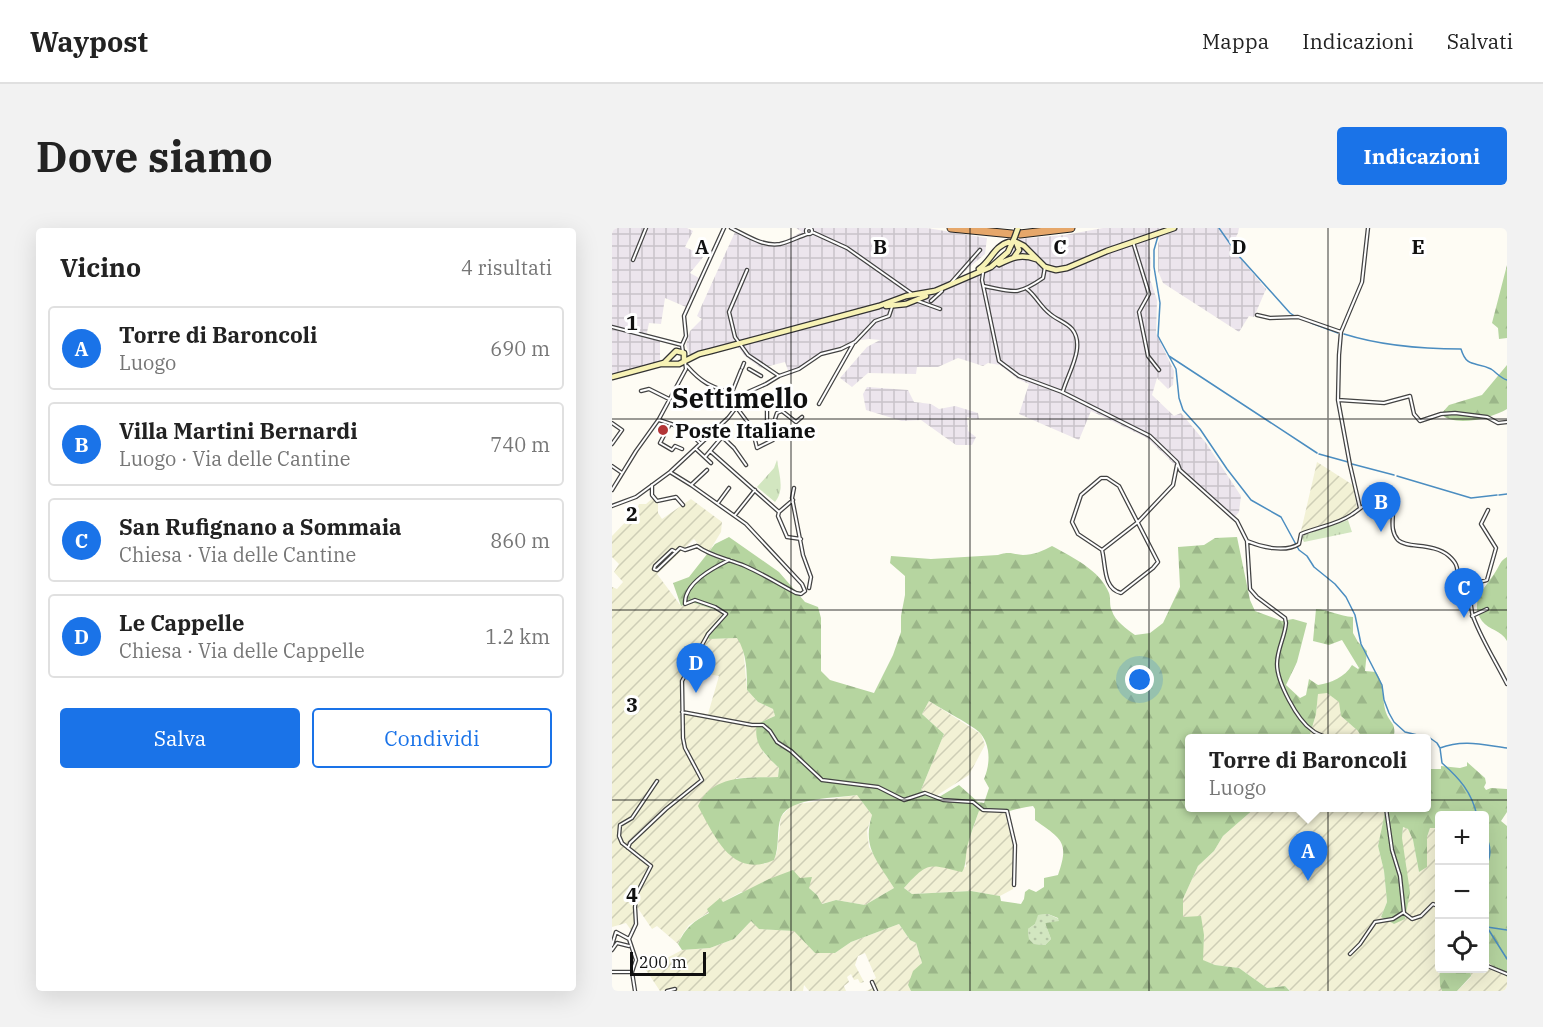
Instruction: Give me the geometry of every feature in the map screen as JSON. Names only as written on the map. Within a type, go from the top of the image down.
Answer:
[{"type":"highway","points":[[951,228],[1015,236],[1071,228]]},
{"type":"main road","points":[[1015,236],[1045,267],[1052,270],[1067,268],[1174,228]]},
{"type":"main road","points":[[1014,257],[1018,250],[1015,236]]},
{"type":"main road","points":[[988,268],[1003,258],[1015,236]]},
{"type":"main road","points":[[973,274],[985,266],[999,246],[1015,236]]},
{"type":"main road","points":[[892,305],[906,293],[922,295],[933,292],[1014,257],[1024,256],[1038,260]]},
{"type":"main road","points":[[660,364],[677,364],[699,354],[739,343],[881,306],[916,301],[922,295]]},
{"type":"main road","points":[[612,377],[666,362],[676,351],[699,354]]},
{"type":"main road","points":[[683,353],[684,361]]},
{"type":"main road","points":[[671,356],[677,364]]},
{"type":"street","points":[[633,260],[646,228]]},
{"type":"street","points":[[683,353],[682,345],[686,336],[684,316],[724,228]]},
{"type":"street","points":[[731,228],[757,241],[772,244],[783,243],[811,229]]},
{"type":"street","points":[[802,228],[810,234],[811,229]]},
{"type":"street","points":[[1360,508],[1338,400],[1341,332],[1362,282],[1368,228]]},
{"type":"street","points":[[811,229],[847,248],[906,293]]},
{"type":"street","points":[[1133,242],[1149,294],[1139,312],[1148,356],[1159,370]]},
{"type":"street","points":[[931,303],[980,250]]},
{"type":"street","points":[[984,286],[1014,291],[1027,290],[1043,278],[1045,267]]},
{"type":"street","points":[[982,280],[988,268]]},
{"type":"street","points":[[747,270],[729,312],[735,337],[748,355],[779,376]]},
{"type":"street","points":[[973,274],[979,275],[984,286],[999,361],[1019,376],[1062,392],[1150,436],[1177,462],[1180,470],[1237,520],[1247,541],[1249,586],[1252,592],[1285,618],[1286,623],[1277,665],[1280,680],[1300,718],[1312,731],[1319,734]]},
{"type":"street","points":[[1027,290],[1036,297],[1049,314],[1069,327],[1075,335],[1077,352],[1062,392]]},
{"type":"street","points":[[931,303],[933,292]]},
{"type":"street","points":[[922,295],[940,309]]},
{"type":"street","points":[[916,301],[931,303]]},
{"type":"street","points":[[819,404],[855,342],[875,321],[889,316],[892,305],[881,306]]},
{"type":"street","points":[[1257,315],[1270,318],[1298,317],[1341,332]]},
{"type":"street","points":[[612,327],[682,345]]},
{"type":"street","points":[[612,506],[636,497],[670,472],[737,408],[747,392],[799,369],[821,354],[841,349],[855,342]]},
{"type":"street","points":[[612,490],[621,472],[658,419],[693,357]]},
{"type":"street","points":[[684,361],[687,368],[698,379],[716,389],[732,391],[743,397]]},
{"type":"street","points":[[732,391],[744,363]]},
{"type":"street","points":[[677,364],[683,369],[682,376]]},
{"type":"street","points":[[749,368],[761,376]]},
{"type":"street","points":[[641,391],[649,389],[670,399]]},
{"type":"street","points":[[1338,400],[1384,404],[1410,396],[1414,414],[1420,421],[1441,414],[1455,413],[1487,417],[1498,423],[1507,422]]},
{"type":"street","points":[[737,408],[752,428],[757,448],[773,440],[776,415],[782,411],[796,422],[802,417]]},
{"type":"street","points":[[767,410],[767,427],[774,428]]},
{"type":"street","points":[[658,419],[686,429],[700,443]]},
{"type":"street","points":[[612,423],[622,430],[612,444]]},
{"type":"street","points":[[670,424],[660,443],[672,450],[675,446],[682,449]]},
{"type":"street","points":[[715,430],[734,448],[746,465]]},
{"type":"street","points":[[705,457],[722,437]]},
{"type":"street","points":[[695,448],[711,464]]},
{"type":"street","points":[[710,452],[779,512]]},
{"type":"street","points":[[1102,550],[1138,522],[1173,485],[1177,462]]},
{"type":"street","points":[[612,466],[621,472]]},
{"type":"street","points":[[691,485],[707,470]]},
{"type":"street","points":[[670,472],[735,515],[752,530],[805,589],[804,592],[796,593],[749,568],[715,554],[705,553],[697,546],[685,550],[681,548],[655,570],[655,566],[672,550],[676,552]]},
{"type":"street","points":[[1107,478],[1116,483],[1158,564],[1121,593],[1115,592],[1108,583],[1102,550],[1078,534],[1072,522],[1081,495],[1097,480],[1107,478]]},
{"type":"street","points":[[652,485],[652,495],[657,501],[676,497],[683,505]]},
{"type":"street","points":[[718,503],[729,488]]},
{"type":"street","points":[[794,488],[793,500],[803,555],[812,577],[809,588]]},
{"type":"street","points":[[735,515],[755,490]]},
{"type":"street","points":[[1247,541],[1271,548],[1297,546],[1301,534],[1340,520],[1385,495],[1389,496],[1394,506],[1392,530],[1397,538],[1404,544],[1436,547],[1449,556],[1459,569],[1458,579],[1468,598],[1472,616],[1488,652],[1497,662],[1507,684]]},
{"type":"street","points":[[793,500],[779,512],[778,516],[787,537],[801,539]]},
{"type":"street","points":[[1462,587],[1487,580],[1491,573],[1496,548],[1482,529],[1481,524],[1488,510]]},
{"type":"street","points":[[628,848],[630,843],[666,809],[702,781],[685,748],[682,681],[708,634],[726,614],[702,602],[695,600],[685,604],[684,600],[687,592],[700,578],[729,560]]},
{"type":"street","points":[[1472,616],[1487,609]]},
{"type":"street","points":[[682,712],[763,725],[777,742],[791,751],[818,779],[878,787],[904,800],[925,793],[944,800],[973,802],[983,810],[1007,811],[1015,845],[1014,885]]},
{"type":"street","points":[[635,991],[632,972],[636,960],[629,939],[636,921],[635,907],[638,893],[651,868],[648,862],[620,840],[620,825],[632,818],[657,781]]},
{"type":"street","points":[[1387,812],[1392,850],[1400,876],[1404,912],[1412,919],[1421,916],[1433,904],[1435,905]]},
{"type":"street","points":[[1350,954],[1375,922],[1393,919],[1404,912]]},
{"type":"street","points":[[612,951],[616,932],[629,939]]},
{"type":"street","points":[[613,945],[618,943],[630,947]]},
{"type":"street","points":[[1489,967],[1507,974]]},
{"type":"street","points":[[612,972],[632,972]]},
{"type":"street","points":[[872,982],[876,991]]},
{"type":"street","points":[[667,991],[675,989]]},
{"type":"shaded area","points":[[612,228],[687,228],[693,231],[685,247],[704,256],[690,273],[699,278],[686,307],[665,298],[661,324],[649,323],[646,337],[660,341],[660,364],[612,377]]},
{"type":"shaded area","points":[[796,228],[927,228],[987,238],[985,254],[957,278],[959,282],[1001,265],[1013,252],[1018,239],[1065,235],[1103,228],[1162,228],[1163,236],[1180,228],[1239,228],[1231,247],[1266,289],[1254,317],[1249,316],[1239,332],[1163,283],[1158,271],[1160,238],[1148,240],[1151,262],[1150,279],[1157,300],[1156,333],[1174,371],[1173,385],[1168,389],[1157,378],[1152,395],[1174,416],[1181,413],[1206,443],[1241,496],[1239,512],[1232,520],[1147,438],[1091,411],[1079,440],[1019,414],[1029,384],[1018,379],[1000,365],[988,363],[983,366],[958,358],[938,367],[917,367],[916,374],[868,373],[852,387],[840,378],[867,347],[880,340],[853,341],[811,358],[790,376],[785,362],[761,368],[745,356],[737,346],[691,358],[686,345],[690,331],[702,319],[697,316],[735,232],[769,242],[782,242],[802,232]]},
{"type":"shaded area","points":[[867,387],[908,390],[914,402],[931,404],[939,409],[955,406],[978,413],[979,419],[967,417],[968,431],[976,437],[972,445],[956,445],[921,420],[902,421],[866,410],[863,394]]},
{"type":"green space","points":[[1507,265],[1507,338],[1499,339],[1498,328],[1492,323]]},
{"type":"green space","points":[[1507,365],[1507,409],[1492,416],[1464,421],[1447,418],[1441,414],[1449,405],[1482,395]]},
{"type":"green space","points":[[777,460],[781,487],[775,502],[757,487],[774,468]]},
{"type":"green space","points":[[1317,462],[1353,485],[1357,508],[1347,516],[1302,532],[1301,531]]},
{"type":"green space","points":[[653,498],[658,502],[658,513],[662,519],[691,499],[722,522],[721,532],[707,555],[694,539],[657,574],[681,606],[691,602],[725,614],[709,639],[737,638],[743,647],[747,690],[758,702],[773,709],[775,716],[757,724],[763,752],[779,768],[778,777],[736,778],[764,864],[774,859],[777,852],[781,817],[792,805],[857,795],[872,815],[867,831],[869,847],[894,888],[865,905],[836,900],[821,904],[817,895],[809,888],[741,892],[723,902],[720,899],[709,912],[689,925],[678,944],[657,926],[652,929],[637,907],[634,909],[635,921],[631,930],[626,923],[612,927],[612,587],[617,589],[623,582],[614,572],[619,564],[612,557],[612,536],[636,511],[639,504],[646,504]],"holes":[[[687,670],[719,676],[708,714],[681,711],[680,684]]]},
{"type":"green space","points":[[1348,520],[1352,532],[1304,542],[1302,538],[1304,535]]},
{"type":"green space","points":[[729,537],[779,572],[805,602],[818,607],[821,618],[821,671],[830,680],[874,693],[893,655],[901,632],[905,576],[890,563],[891,556],[931,559],[1008,553],[1027,555],[1052,546],[1085,565],[1099,578],[1109,593],[1114,615],[1135,635],[1150,633],[1163,623],[1180,587],[1178,547],[1204,545],[1215,538],[1237,537],[1250,600],[1255,611],[1282,621],[1293,619],[1307,623],[1297,662],[1286,685],[1300,698],[1306,695],[1309,679],[1318,685],[1323,684],[1342,676],[1352,665],[1359,668],[1342,640],[1329,645],[1313,641],[1316,609],[1353,617],[1353,633],[1367,651],[1365,671],[1376,672],[1381,683],[1385,710],[1394,726],[1394,734],[1360,734],[1341,716],[1339,702],[1327,693],[1318,694],[1316,714],[1310,734],[1185,734],[1185,812],[1250,812],[1223,836],[1214,851],[1198,866],[1183,899],[1183,917],[1201,916],[1204,935],[1203,960],[1215,965],[1239,968],[1267,988],[1285,986],[1290,991],[911,991],[908,985],[913,971],[922,963],[916,943],[910,940],[899,924],[851,942],[835,953],[815,953],[794,931],[759,929],[751,921],[734,939],[710,948],[682,950],[678,944],[687,929],[709,913],[707,909],[720,898],[723,902],[793,870],[800,878],[812,877],[809,888],[822,904],[836,900],[865,905],[894,888],[873,853],[869,836],[872,815],[857,795],[804,802],[786,810],[781,817],[774,860],[747,864],[736,859],[718,842],[698,806],[712,788],[722,783],[743,778],[778,777],[779,768],[765,753],[756,731],[757,724],[775,716],[773,709],[758,702],[747,690],[746,663],[737,638],[709,639],[705,634],[724,613],[691,602],[681,606],[673,583],[689,577],[715,544]],"holes":[[[929,701],[981,734],[987,745],[987,768],[984,779],[989,788],[984,803],[978,802],[959,785],[939,797],[921,790],[944,734],[922,714]],[[1033,806],[1035,820],[1061,842],[1062,864],[1058,875],[1044,878],[1044,887],[1036,892],[1029,889],[1025,892],[1021,904],[1001,901],[1000,896],[971,891],[912,894],[904,888],[919,873],[930,867],[942,867],[962,872],[979,811],[992,809],[1005,813]],[[1048,914],[1058,918],[1059,921],[1045,923],[1051,939],[1045,945],[1034,944],[1029,939],[1028,929],[1035,924],[1038,915]]]},
{"type":"green space","points":[[1507,557],[1507,641],[1502,634],[1482,621],[1477,607],[1483,589]]},
{"type":"green space","points":[[1318,693],[1327,693],[1340,702],[1341,716],[1360,734],[1310,734],[1316,714]]},
{"type":"green space","points":[[929,701],[981,734],[985,745],[969,775],[936,796],[921,790],[944,734],[922,714]]},
{"type":"green space","points":[[1467,762],[1485,778],[1486,790],[1507,789],[1507,812],[1501,821],[1507,826],[1507,977],[1489,963],[1489,811],[1435,811],[1435,828],[1430,828],[1427,837],[1427,867],[1419,872],[1413,840],[1408,829],[1403,827],[1402,838],[1410,892],[1405,919],[1394,924],[1381,917],[1387,902],[1384,871],[1378,846],[1385,812],[1431,812],[1431,769],[1441,769],[1441,766],[1460,768],[1467,766]]},
{"type":"green space","points":[[992,809],[1005,813],[1013,845],[1013,889],[1000,896],[971,891],[912,894],[904,888],[920,870],[933,865],[966,867],[965,856],[968,843],[979,811]]},
{"type":"green space","points":[[1250,812],[1385,812],[1378,846],[1384,871],[1387,902],[1381,917],[1394,924],[1403,827],[1408,829],[1413,840],[1419,872],[1427,866],[1427,837],[1430,828],[1435,828],[1435,973],[1440,973],[1442,991],[1291,991],[1285,986],[1267,988],[1239,968],[1215,965],[1202,960],[1204,935],[1183,917],[1183,899],[1198,866],[1214,851],[1223,836]]},
{"type":"green space","points":[[1048,914],[1059,919],[1059,922],[1045,923],[1051,939],[1045,945],[1034,944],[1029,939],[1028,929],[1035,924],[1037,915]]},
{"type":"green space","points":[[751,921],[760,929],[795,931],[815,953],[835,953],[851,942],[899,924],[910,940],[916,943],[922,963],[908,985],[911,991],[866,991],[875,987],[873,980],[876,978],[865,953],[858,956],[855,965],[864,982],[854,980],[851,974],[847,977],[849,982],[844,986],[846,991],[809,991],[804,985],[803,991],[674,991],[673,988],[660,991],[646,970],[655,970],[667,958],[682,950],[710,948],[734,939]]},
{"type":"green space","points":[[1489,963],[1507,977],[1507,991],[1457,991],[1471,977],[1470,973],[1489,973]]},
{"type":"green space","points":[[1440,973],[1471,973],[1471,976],[1457,991],[1442,991]]},
{"type":"waterway","points":[[1219,228],[1238,255],[1296,317]]},
{"type":"waterway","points":[[1158,236],[1154,250],[1154,267],[1160,303],[1158,336],[1176,369],[1179,398],[1183,410],[1200,429],[1251,500],[1281,517],[1299,550],[1346,597],[1355,615],[1361,644],[1382,685],[1389,713],[1394,722],[1405,732],[1413,734]]},
{"type":"waterway","points":[[1311,323],[1338,333]]},
{"type":"waterway","points":[[1344,334],[1402,346],[1461,349],[1469,362],[1491,369],[1507,380]]},
{"type":"waterway","points":[[1169,356],[1317,453]]},
{"type":"waterway","points":[[1319,454],[1348,462]]},
{"type":"waterway","points":[[1352,464],[1394,475]]},
{"type":"waterway","points":[[1397,476],[1471,498],[1497,495]]},
{"type":"waterway","points":[[1499,495],[1507,494]]},
{"type":"waterway","points":[[1431,739],[1440,748],[1442,763],[1464,786],[1476,811]]},
{"type":"waterway","points":[[1440,748],[1465,743],[1507,748]]},
{"type":"waterway","points":[[1489,844],[1489,860]]},
{"type":"waterway","points":[[1489,927],[1507,930]]},
{"type":"waterway","points":[[1489,930],[1507,959]]},
{"type":"place","name":"Poste Italiane","points":[[663,430]]},
{"type":"place","name":"Villa Martini Bernardi","points":[[1381,532]]},
{"type":"place","name":"San Rufignano a Sommaia","points":[[1464,618]]},
{"type":"place","name":"Le Cappelle","points":[[696,693]]},
{"type":"place","name":"Torre di Baroncoli","points":[[1308,881]]},
{"type":"district","name":"Settimello","points":[[740,397]]}]
